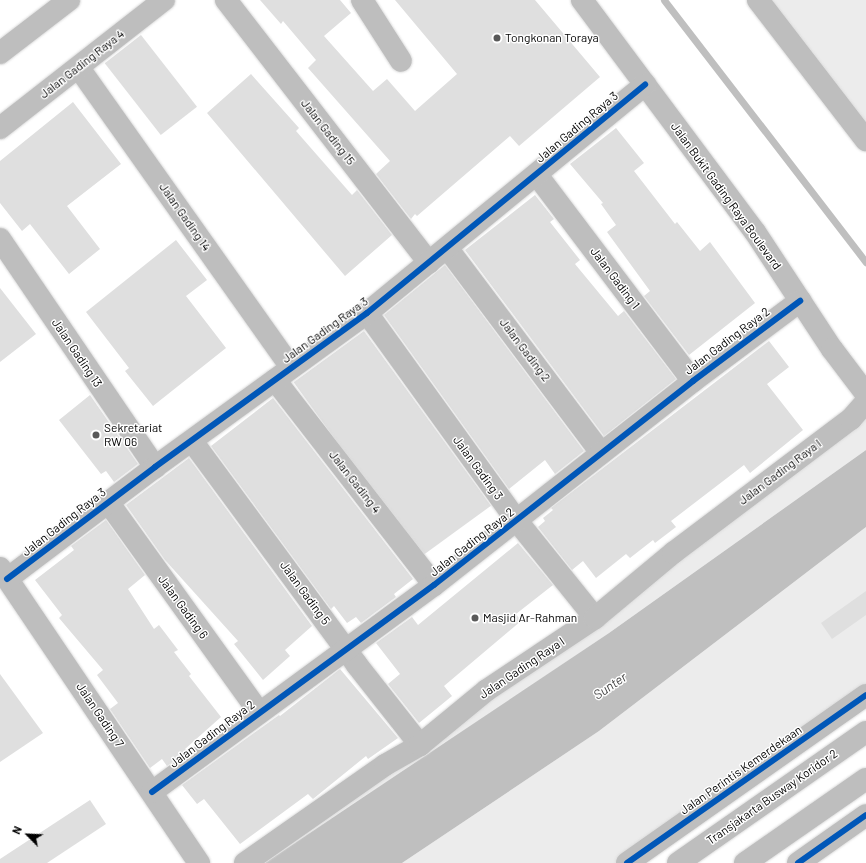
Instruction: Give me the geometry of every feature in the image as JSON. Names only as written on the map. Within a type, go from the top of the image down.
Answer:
[{"type":"main road","name":"Jalan Gading Raya 4","points":[[0,128],[79,68],[164,0]]},
{"type":"main road","name":"Jalan Gading 15","points":[[226,0],[429,263]]},
{"type":"main road","points":[[362,0],[401,61]]},
{"type":"main road","name":"Jalan Bukit Gading Raya Boulevard","points":[[582,0],[755,232],[800,301],[866,394]]},
{"type":"main road","points":[[758,0],[866,140]]},
{"type":"main road","points":[[0,53],[62,2]]},
{"type":"main road","name":"Jalan Gading 14","points":[[79,68],[283,374]]},
{"type":"main road","name":"Jalan Gading Raya 3","points":[[4,574],[108,502],[367,313],[448,249],[645,85]]},
{"type":"main road","name":"Jalan Gading 1","points":[[537,175],[693,380]]},
{"type":"main road","name":"Jalan Gading 13","points":[[0,239],[155,467]]},
{"type":"main road","name":"Jalan Gading 2","points":[[448,249],[601,453]]},
{"type":"main road","name":"Jalan Gading Raya 2","points":[[152,792],[434,585],[517,521],[693,380],[800,301]]},
{"type":"main road","name":"Jalan Gading 3","points":[[367,313],[517,521],[595,618]]},
{"type":"main road","name":"Jalan Gading 4","points":[[283,374],[434,585]]},
{"type":"main road","name":"Jalan Gading Raya I","points":[[245,863],[385,765],[420,744],[487,690],[595,618],[673,553],[851,419],[866,402]]},
{"type":"main road","name":"Jalan Gading 5","points":[[192,441],[346,650],[420,744]]},
{"type":"main road","name":"Jalan Gading 6","points":[[108,502],[259,712]]},
{"type":"main road","name":"Jalan Gading 7","points":[[4,574],[199,863]]},
{"type":"main road","name":"Jalan Perintis Kemerdekaan","points":[[627,863],[866,695]]},
{"type":"main road","name":"Transjakarta Busway Koridor 2","points":[[678,863],[866,732]]},
{"type":"main road","points":[[745,863],[866,778]]},
{"type":"main road","points":[[798,863],[866,815]]},
{"type":"shaded area","points":[[759,0],[866,0],[866,139]]},
{"type":"shaded area","points":[[866,402],[866,450],[609,633],[400,774],[265,863],[248,863]]},
{"type":"shaded area","points":[[866,527],[866,691],[615,863],[402,863],[599,731]]},
{"type":"water","name":"Sunter","points":[[866,450],[866,527],[599,731],[402,863],[265,863],[609,633]]},
{"type":"building","points":[[260,0],[340,0],[351,13],[324,36],[373,91],[387,79],[415,111],[457,74],[395,0],[535,0],[600,77],[519,146],[510,136],[417,216],[415,214],[411,219],[376,174],[390,161],[308,68],[316,60],[283,21],[281,24]]},
{"type":"building","points":[[141,35],[197,107],[161,135],[105,63]]},
{"type":"building","points":[[251,74],[299,128],[296,131],[352,195],[357,190],[392,235],[345,276],[207,113]]},
{"type":"building","points":[[73,102],[121,164],[67,206],[100,249],[69,274],[30,224],[22,231],[0,203],[0,161]]},
{"type":"building","points":[[616,128],[644,163],[634,171],[675,224],[677,222],[700,251],[710,242],[755,303],[689,355],[644,296],[650,291],[607,232],[616,225],[601,204],[603,203],[570,164]]},
{"type":"building","points":[[535,195],[554,219],[550,222],[580,260],[575,264],[618,316],[624,311],[676,379],[604,436],[465,250]]},
{"type":"building","points":[[176,240],[207,280],[186,296],[226,348],[153,406],[125,371],[129,368],[86,312]]},
{"type":"building","points":[[445,265],[584,451],[555,474],[545,460],[509,489],[384,315]]},
{"type":"building","points":[[0,288],[36,334],[0,362]]},
{"type":"building","points":[[364,331],[491,506],[421,557],[294,382]]},
{"type":"building","points":[[769,341],[789,367],[767,384],[803,430],[750,473],[744,465],[671,521],[676,527],[655,543],[653,540],[630,558],[626,554],[596,578],[583,561],[572,570],[538,527],[545,521],[543,518],[553,510],[551,508]]},
{"type":"building","name":"Sekretariat RW 06","points":[[90,395],[138,464],[114,482],[106,471],[101,474],[59,420]]},
{"type":"building","points":[[273,398],[413,579],[394,594],[396,597],[361,623],[356,617],[347,623],[334,606],[331,609],[211,446]]},
{"type":"building","points":[[189,458],[312,626],[285,650],[290,656],[263,680],[234,644],[238,641],[165,560],[126,505]]},
{"type":"building","points":[[106,520],[145,575],[128,589],[154,629],[159,625],[178,650],[174,652],[191,674],[189,676],[221,717],[185,749],[187,751],[167,766],[162,759],[150,768],[110,709],[118,703],[97,675],[103,670],[59,618],[62,615],[35,580],[74,550],[71,546]]},
{"type":"building","points":[[518,543],[553,585],[516,614],[521,621],[444,686],[452,696],[419,723],[388,684],[400,674],[376,643],[412,617],[418,625]]},
{"type":"building","points":[[866,591],[866,615],[832,639],[821,623]]},
{"type":"building","points":[[340,669],[398,738],[368,759],[366,756],[313,799],[308,794],[240,844],[204,799],[197,804],[182,785],[279,715],[280,716]]},
{"type":"building","points":[[0,674],[43,733],[0,762]]},
{"type":"building","points":[[90,800],[106,824],[47,863],[0,863],[0,859]]},
{"type":"waterway","points":[[664,0],[866,262]]},
{"type":"cycle path","points":[[7,579],[155,467],[367,313],[645,85]]},
{"type":"cycle path","points":[[152,792],[434,585],[693,381],[800,301]]},
{"type":"cycle path","points":[[627,863],[866,695]]},
{"type":"cycle path","points":[[798,863],[866,815]]},
{"type":"place","name":"Tongkonan Toraya","points":[[497,38]]},
{"type":"place","name":"Sekretariat RW 06","points":[[96,435]]},
{"type":"place","name":"Masjid Ar-Rahman","points":[[475,618]]}]
